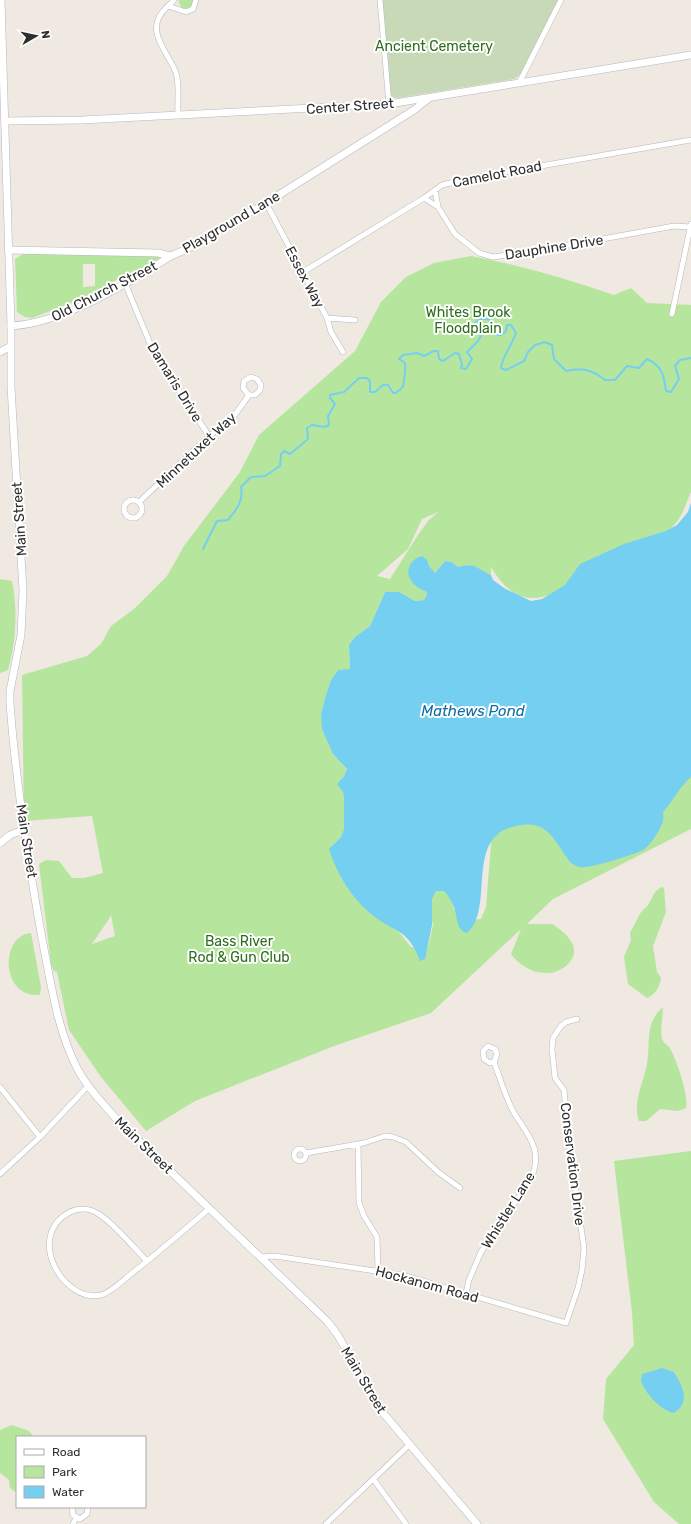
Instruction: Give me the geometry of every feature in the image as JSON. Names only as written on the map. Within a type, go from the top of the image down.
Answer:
[{"type":"main road","name":"Main Street","points":[[2,0],[1,46],[5,121],[3,230],[8,250],[11,326],[10,387],[23,609],[21,635],[10,691],[12,731],[40,926],[59,1021],[70,1054],[88,1086],[123,1126],[315,1308],[332,1328],[384,1414],[477,1524]]},
{"type":"main road","name":"Center Street","points":[[5,121],[82,120],[389,104],[691,55]]},
{"type":"main road","name":"Playground Lane","points":[[8,250],[158,252],[171,256],[187,249],[266,203],[414,110],[429,98]]},
{"type":"main road","name":"Old Church Street","points":[[11,326],[27,325],[50,319],[76,308],[125,283],[171,256]]},
{"type":"main road","points":[[0,352],[11,346]]},
{"type":"main road","points":[[0,843],[10,835],[25,829]]},
{"type":"street","points":[[174,0],[161,16],[157,32],[162,49],[176,73],[178,114]]},
{"type":"street","points":[[168,6],[186,12],[193,9],[196,0]]},
{"type":"street","points":[[380,0],[389,104]]},
{"type":"street","points":[[519,83],[561,0]]},
{"type":"street","name":"Camelot Road","points":[[303,272],[424,198],[442,185],[471,178],[691,140]]},
{"type":"street","name":"Dauphine Drive","points":[[435,190],[438,207],[455,234],[479,253],[493,257],[547,249],[674,226],[691,226]]},
{"type":"street","name":"Dauphine Drive","points":[[424,198],[438,207]]},
{"type":"street","name":"Essex Way","points":[[266,203],[327,318],[331,332],[344,352]]},
{"type":"street","points":[[672,314],[691,226]]},
{"type":"street","name":"Damaris Drive","points":[[125,283],[154,353],[209,436]]},
{"type":"street","points":[[327,318],[355,320]]},
{"type":"street","name":"Minnetuxet Way","points":[[139,502],[209,436],[232,419],[248,395]]},
{"type":"street","name":"Conservation Drive","points":[[566,1323],[578,1288],[582,1270],[584,1248],[570,1151],[564,1090],[555,1078],[552,1049],[553,1038],[561,1026],[566,1022],[577,1019]]},
{"type":"street","name":"Whistler Lane","points":[[466,1293],[469,1280],[481,1252],[531,1179],[536,1164],[531,1137],[514,1111],[494,1062]]},
{"type":"street","points":[[0,1174],[40,1137],[88,1086]]},
{"type":"street","points":[[0,1087],[40,1137]]},
{"type":"street","points":[[306,1153],[358,1144],[385,1136],[398,1138],[413,1148],[448,1181],[460,1188]]},
{"type":"street","points":[[358,1144],[359,1203],[364,1216],[377,1237],[378,1270]]},
{"type":"street","points":[[147,1261],[102,1216],[89,1210],[73,1211],[65,1216],[55,1226],[50,1238],[49,1252],[54,1264],[69,1284],[78,1292],[86,1295],[97,1295],[109,1292],[147,1261],[210,1208]]},
{"type":"street","name":"Hockanom Road","points":[[262,1257],[275,1256],[378,1270],[402,1275],[566,1323]]},
{"type":"street","points":[[326,1524],[374,1480],[409,1445]]},
{"type":"street","points":[[374,1480],[406,1524]]},
{"type":"street","points":[[72,1508],[72,1512],[76,1518]]},
{"type":"street","points":[[76,1518],[80,1519],[85,1517],[88,1512],[88,1508]]},
{"type":"street","points":[[73,1524],[76,1518]]},
{"type":"green space","points":[[178,0],[194,0],[193,5],[186,9],[181,7]]},
{"type":"green space","name":"Ancient Cemetery","points":[[382,0],[558,0],[520,75],[514,79],[391,98]]},
{"type":"green space","points":[[23,254],[156,255],[160,258],[81,299],[32,318],[25,317],[17,312],[15,259]],"holes":[[[83,264],[95,264],[95,286],[83,287]]]},
{"type":"green space","name":"Bass River Rod & Gun Club","points":[[471,256],[543,273],[614,295],[631,288],[647,303],[691,305],[691,492],[680,517],[670,529],[644,544],[607,552],[596,557],[571,582],[548,595],[537,598],[517,594],[499,579],[491,567],[491,575],[476,567],[468,565],[458,567],[452,562],[445,561],[435,573],[429,566],[426,591],[427,594],[424,600],[415,601],[399,592],[385,592],[370,626],[355,637],[349,645],[350,670],[338,670],[331,680],[321,714],[333,754],[347,769],[344,776],[337,784],[343,792],[344,798],[344,829],[341,837],[332,846],[335,861],[342,880],[362,892],[386,916],[411,947],[428,947],[433,925],[430,912],[416,884],[448,890],[454,909],[466,921],[481,919],[486,907],[492,831],[691,771],[691,829],[553,899],[527,924],[552,924],[562,931],[570,940],[574,952],[572,958],[569,963],[558,971],[551,973],[540,973],[530,970],[517,961],[511,954],[521,929],[431,1013],[334,1046],[195,1101],[146,1131],[101,1077],[69,1030],[57,972],[54,971],[51,964],[39,864],[46,860],[59,861],[72,878],[84,878],[103,873],[92,816],[24,821],[22,675],[87,656],[101,644],[111,626],[134,609],[167,576],[184,546],[240,472],[259,435],[355,351],[381,302],[406,277],[434,263]],"holes":[[[438,512],[428,521],[390,579],[377,576],[408,549],[422,519]],[[111,915],[115,936],[92,944],[109,919]]]},
{"type":"green space","points":[[0,579],[12,581],[15,603],[15,626],[13,648],[8,670],[0,673]]},
{"type":"green space","points":[[661,887],[664,888],[666,912],[653,946],[657,972],[661,978],[657,990],[653,995],[647,998],[628,984],[624,957],[631,940],[630,933],[641,912],[648,905],[655,892]]},
{"type":"green space","points":[[31,933],[41,987],[40,995],[27,993],[17,987],[11,977],[9,966],[10,954],[14,944],[21,936]]},
{"type":"green space","points":[[663,1007],[661,1030],[662,1038],[670,1049],[679,1070],[686,1096],[686,1108],[678,1111],[660,1109],[646,1121],[639,1121],[637,1107],[639,1092],[646,1071],[649,1034],[653,1020]]},
{"type":"green space","points":[[691,1151],[691,1524],[679,1524],[654,1502],[603,1419],[606,1379],[634,1345],[632,1312],[614,1161]]},
{"type":"green space","points":[[12,1425],[29,1431],[33,1436],[16,1436],[16,1492],[10,1488],[9,1480],[0,1473],[0,1430]]},
{"type":"water","name":"Mathews Pond","points":[[691,503],[691,777],[683,785],[663,812],[662,824],[649,845],[643,850],[614,860],[582,867],[575,865],[570,861],[546,830],[534,825],[516,826],[500,832],[490,844],[485,858],[479,908],[475,922],[467,933],[460,929],[455,909],[448,896],[444,891],[436,891],[432,899],[432,925],[425,959],[420,961],[415,950],[405,936],[370,913],[350,892],[340,876],[329,849],[341,837],[344,829],[344,798],[343,792],[337,784],[344,776],[347,769],[333,754],[322,729],[321,714],[331,680],[338,670],[350,669],[349,645],[355,637],[370,626],[385,592],[399,592],[415,601],[424,600],[427,594],[426,591],[414,584],[409,574],[411,564],[415,559],[422,556],[427,560],[429,566],[435,573],[445,561],[452,562],[458,567],[469,565],[491,575],[493,580],[504,588],[531,601],[542,599],[565,585],[580,564],[624,544],[666,531],[677,525],[688,512]]},
{"type":"water","points":[[662,1368],[674,1372],[684,1394],[682,1404],[674,1413],[664,1409],[654,1401],[646,1391],[641,1381],[642,1374]]},
{"type":"waterway","points":[[203,549],[217,521],[228,520],[236,509],[241,497],[241,487],[251,477],[265,476],[280,466],[281,454],[284,451],[290,454],[308,439],[307,428],[312,425],[325,427],[329,425],[328,416],[335,404],[330,398],[330,395],[344,392],[359,378],[367,378],[370,381],[370,392],[375,392],[383,385],[388,385],[393,393],[396,393],[403,386],[405,363],[399,359],[403,355],[417,353],[424,356],[434,351],[438,351],[439,359],[443,361],[455,353],[459,354],[462,364],[461,368],[466,369],[472,359],[467,352],[481,336],[474,324],[480,319],[488,319],[491,322],[491,330],[494,334],[501,335],[506,331],[507,325],[511,325],[516,333],[502,364],[501,368],[506,370],[524,361],[528,352],[535,345],[545,342],[552,345],[554,359],[566,371],[587,370],[605,380],[615,380],[627,366],[639,368],[647,359],[659,368],[663,376],[666,391],[671,392],[679,379],[675,366],[680,360],[691,358]]},
{"type":"park label","name":"Whites Brook Floodplain","points":[[468,320]]}]
